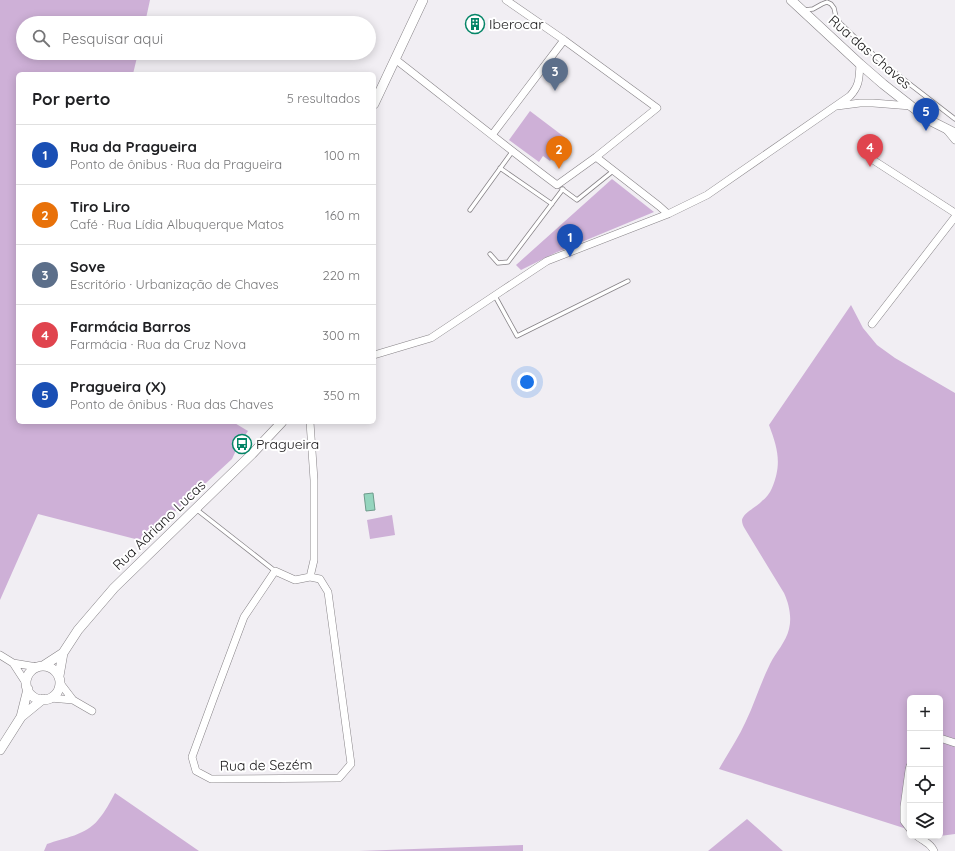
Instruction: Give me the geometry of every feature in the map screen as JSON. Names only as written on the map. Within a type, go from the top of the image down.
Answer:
[{"type":"street","points":[[376,100],[424,0]]},
{"type":"street","points":[[395,59],[512,152],[560,187],[657,108],[564,40],[506,0]]},
{"type":"street","name":"Rua das Chaves","points":[[791,0],[860,64],[911,106],[931,121],[955,133]]},
{"type":"street","points":[[492,135],[564,40]]},
{"type":"street","points":[[376,354],[431,338],[547,262],[668,214],[707,195],[850,96],[858,84],[860,64]]},
{"type":"street","points":[[835,107],[860,103],[911,106]]},
{"type":"street","points":[[945,129],[955,140]]},
{"type":"street","points":[[876,147],[870,158],[955,213]]},
{"type":"street","points":[[596,157],[668,214]]},
{"type":"street","points":[[872,324],[955,217]]},
{"type":"street","name":"Rua Adriano Lucas","points":[[60,679],[63,653],[78,630],[114,588],[252,454],[280,424]]},
{"type":"street","points":[[275,571],[295,580],[310,577],[314,560],[314,480],[310,424]]},
{"type":"street","name":"Rua de Sezém","points":[[275,571],[244,617],[192,757],[196,771],[210,779],[339,778],[351,764],[328,592],[320,579],[310,577]]},
{"type":"street","name":"Rua Adriano Lucas","points":[[40,666],[63,653]]},
{"type":"street","points":[[0,655],[13,663],[48,666],[53,669],[73,700]]},
{"type":"street","points":[[13,663],[34,697],[73,700],[92,711]]},
{"type":"street","points":[[0,750],[21,717],[29,673],[40,666]]},
{"type":"street","points":[[21,717],[57,692],[60,679]]},
{"type":"street","points":[[943,739],[955,743]]},
{"type":"street","points":[[907,825],[904,821],[904,807],[910,767]]},
{"type":"street","points":[[921,839],[932,845],[934,851]]},
{"type":"lane","points":[[802,11],[813,9],[827,2],[831,4],[840,23],[863,45],[885,65],[955,119]]},
{"type":"lane","points":[[470,210],[512,152]]},
{"type":"lane","points":[[500,168],[552,204]]},
{"type":"lane","points":[[490,254],[498,263],[508,262],[552,204],[560,187],[577,200],[613,170]]},
{"type":"lane","points":[[495,295],[517,336],[628,281]]},
{"type":"lane","points":[[196,508],[275,571]]},
{"type":"shaded area","points":[[0,0],[150,0],[147,16],[16,16],[16,60],[136,60],[133,72],[16,72],[16,424],[236,424],[248,431],[239,444],[232,459],[143,541],[38,514],[0,600]]},
{"type":"shaded area","points":[[530,111],[567,139],[550,161],[543,156],[539,162],[509,140]]},
{"type":"shaded area","points":[[612,179],[654,212],[555,253],[521,270],[516,265]]},
{"type":"shaded area","points":[[851,305],[863,328],[877,345],[895,358],[955,393],[955,834],[943,836],[943,695],[907,695],[907,829],[719,769],[743,727],[770,664],[788,634],[790,624],[790,611],[784,593],[744,528],[742,521],[743,517],[748,512],[768,495],[775,479],[778,456],[769,425]]},
{"type":"shaded area","points":[[373,493],[375,510],[366,511],[364,494]]},
{"type":"shaded area","points":[[392,515],[395,535],[370,539],[367,520]]},
{"type":"shaded area","points":[[115,793],[199,851],[44,851],[47,844],[81,833],[93,825],[103,814]]},
{"type":"shaded area","points":[[747,819],[783,851],[708,851]]},
{"type":"shaded area","points":[[523,845],[523,851],[359,851]]},
{"type":"place","name":"Iberocar","points":[[475,24]]},
{"type":"place","name":"Sove","points":[[555,91]]},
{"type":"place","name":"Pragueira (X)","points":[[926,131]]},
{"type":"place","name":"Farmácia Barros","points":[[870,167]]},
{"type":"place","name":"Tiro Liro","points":[[559,169]]},
{"type":"place","name":"Rua da Pragueira","points":[[570,257]]},
{"type":"place","name":"Pragueira","points":[[242,444]]}]
